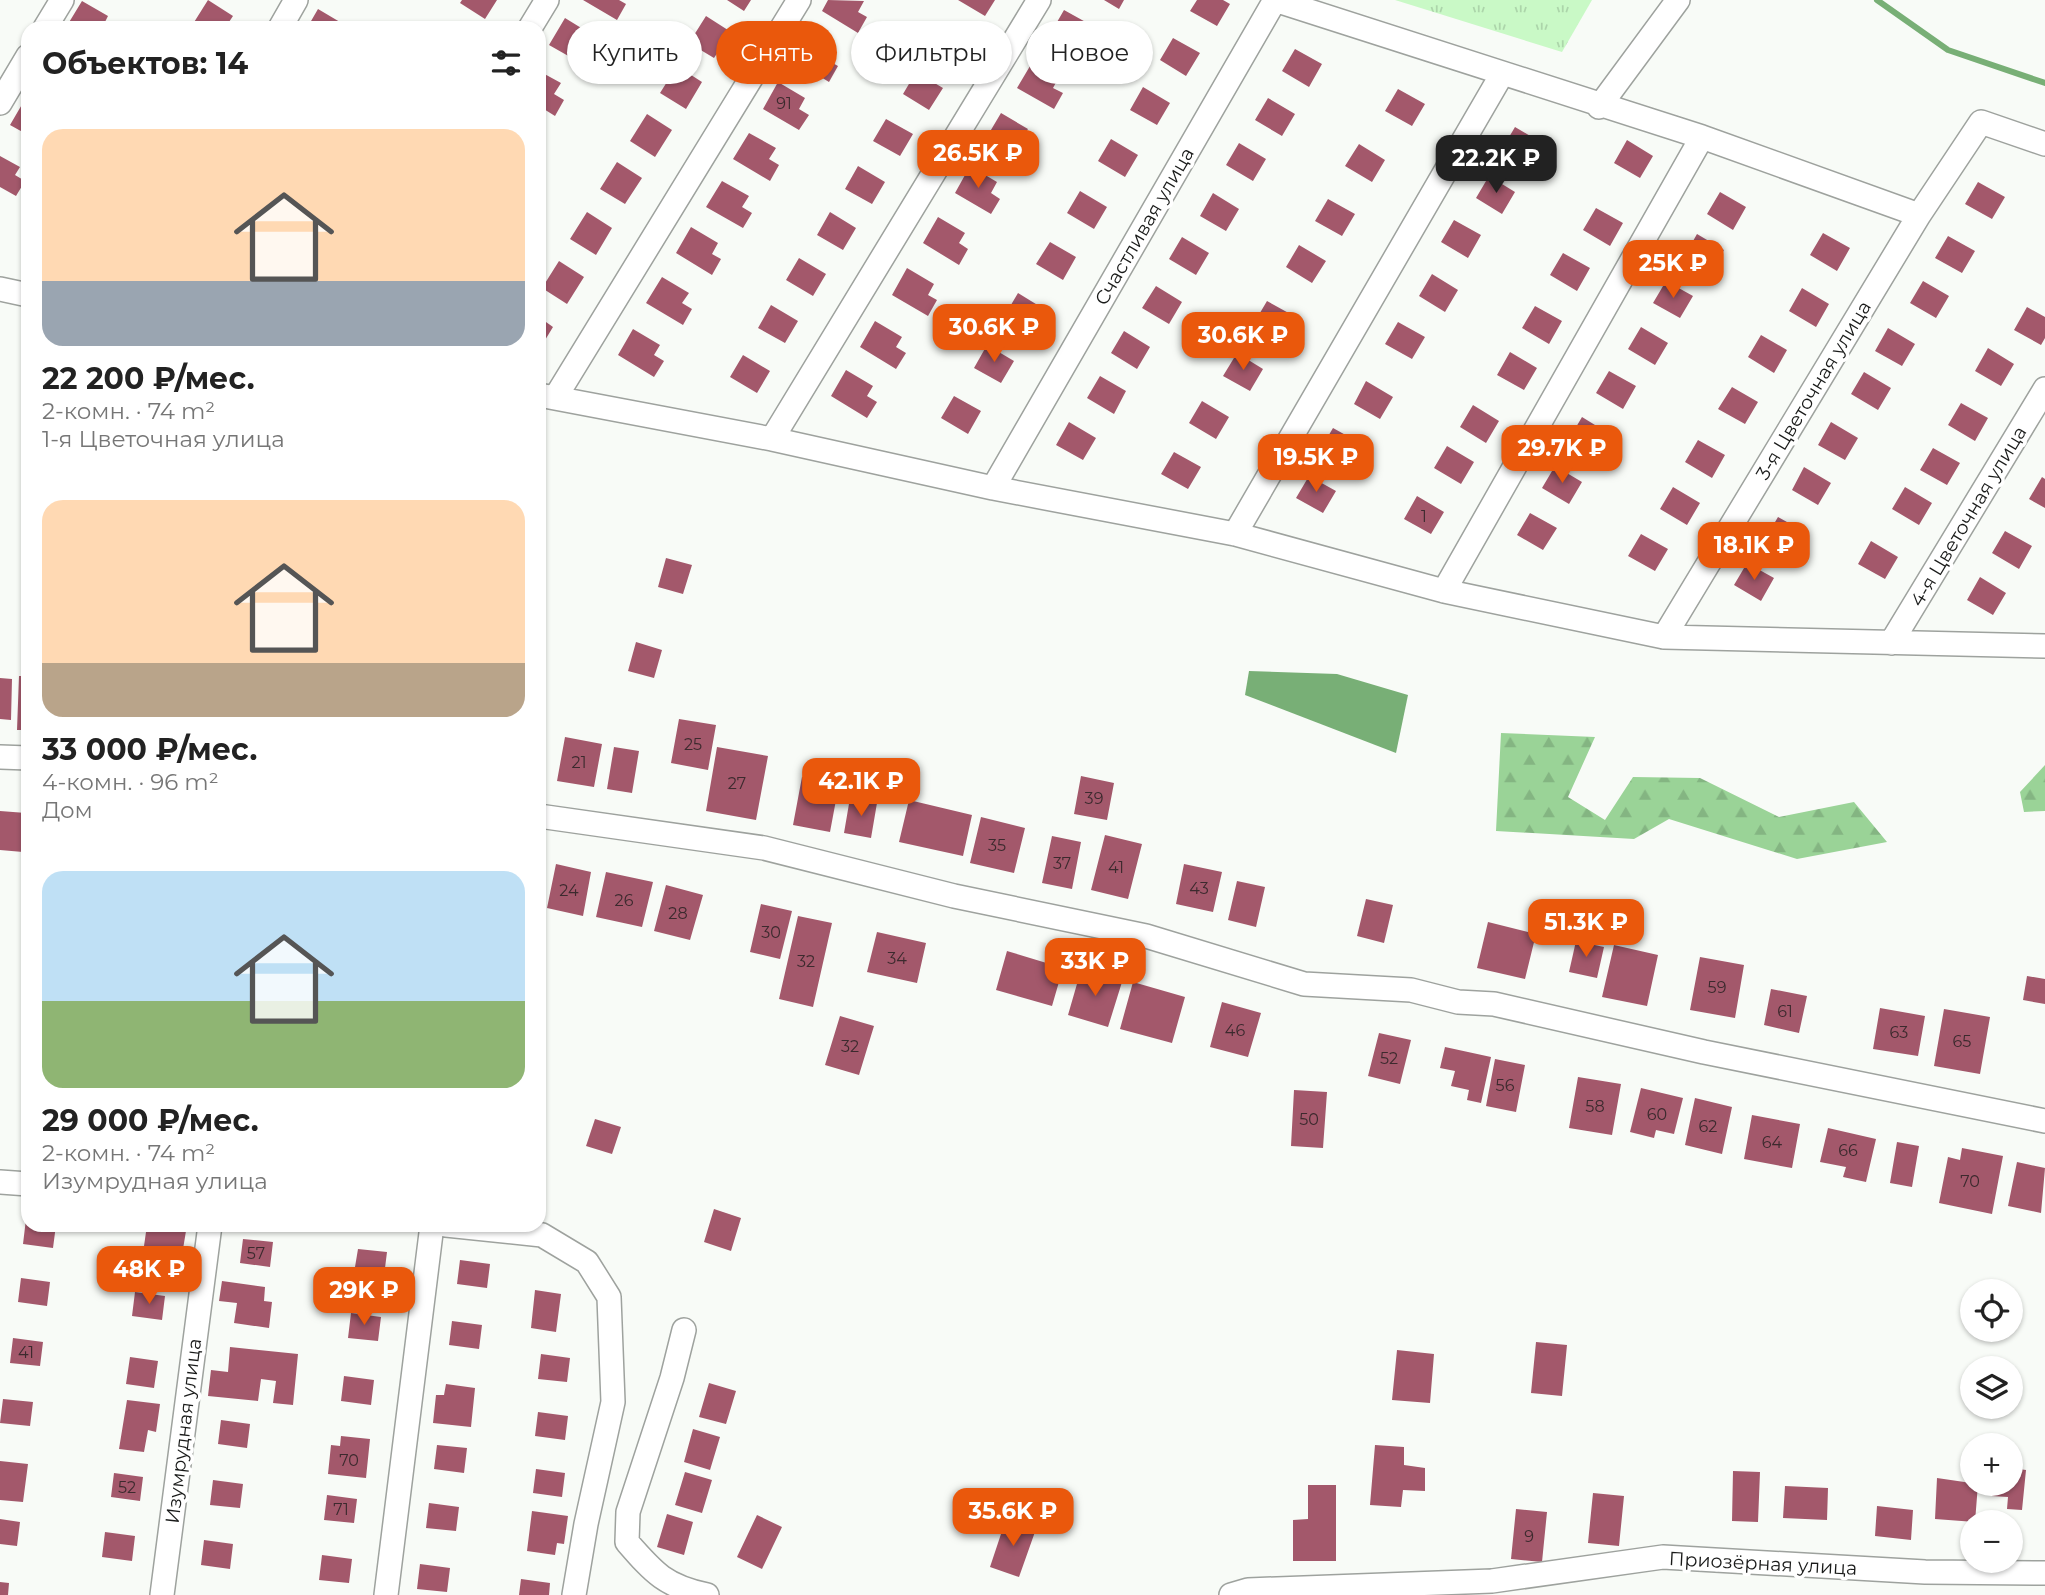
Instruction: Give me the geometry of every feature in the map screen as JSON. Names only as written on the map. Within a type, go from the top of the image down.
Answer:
[{"type":"street","points":[[49,21],[62,0]]},
{"type":"street","points":[[284,21],[296,0]]},
{"type":"street","points":[[534,21],[547,0]]},
{"type":"street","points":[[799,0],[547,397],[772,439],[993,488],[1235,534],[1444,591],[1664,637],[2045,646]]},
{"type":"street","points":[[772,439],[1039,0]]},
{"type":"street","points":[[1275,0],[1599,107],[1702,137],[1919,215]]},
{"type":"street","name":"Счастливая улица","points":[[993,488],[1275,0]]},
{"type":"street","points":[[1599,107],[1678,0]]},
{"type":"street","points":[[0,103],[21,68]]},
{"type":"street","points":[[1235,534],[1502,74]]},
{"type":"street","name":"3-я Цветочная улица","points":[[1664,637],[1919,215],[1981,122],[2045,144]]},
{"type":"street","points":[[1444,591],[1702,137]]},
{"type":"street","points":[[0,289],[21,294]]},
{"type":"street","name":"4-я Цветочная улица","points":[[1891,643],[2045,389]]},
{"type":"street","points":[[0,757],[21,758]]},
{"type":"street","points":[[546,817],[764,848],[954,896],[1146,936],[1304,984],[1411,990],[1458,1002],[1494,1004],[1704,1052],[2045,1121]]},
{"type":"street","points":[[0,1182],[21,1184]]},
{"type":"street","name":"Изумрудная улица","points":[[162,1595],[209,1232]]},
{"type":"street","points":[[386,1595],[431,1232]]},
{"type":"street","points":[[513,1232],[542,1235],[587,1262],[609,1297],[613,1402],[586,1524],[575,1595]]},
{"type":"street","points":[[684,1330],[672,1378],[628,1512],[627,1542],[649,1567],[678,1589],[707,1595]]},
{"type":"street","name":"Приозёрная улица","points":[[1231,1595],[1248,1590],[1492,1581],[1663,1557],[1925,1572],[2045,1573]]},
{"type":"green space","points":[[1395,0],[1592,0],[1562,52]]},
{"type":"green space","points":[[1501,733],[1595,737],[1568,797],[1605,820],[1633,777],[1700,778],[1779,817],[1854,802],[1887,842],[1797,859],[1669,819],[1634,839],[1496,831]]},
{"type":"green space","points":[[2045,765],[2045,811],[2024,812],[2020,792]]},
{"type":"shaded area","points":[[1249,671],[1337,674],[1408,695],[1396,753],[1245,695]]},
{"type":"building","points":[[208,0],[233,16],[230,21],[195,21]]},
{"type":"building","points":[[462,0],[497,0],[485,19],[460,3]]},
{"type":"building","points":[[583,0],[619,0],[626,4],[617,20]]},
{"type":"building","points":[[727,0],[751,0],[744,11]]},
{"type":"building","points":[[828,0],[864,1],[858,12],[867,17],[865,21],[851,21],[851,29],[822,11]]},
{"type":"building","points":[[958,0],[995,0],[985,16]]},
{"type":"building","points":[[1104,0],[1124,0],[1119,9]]},
{"type":"building","points":[[1197,0],[1223,0],[1230,4],[1217,26],[1190,11]]},
{"type":"building","points":[[82,1],[108,16],[106,21],[70,21]]},
{"type":"building","points":[[318,9],[338,21],[311,21]]},
{"type":"building","points":[[1064,10],[1084,21],[1058,21]]},
{"type":"building","points":[[706,16],[716,22],[714,58],[702,51],[702,22]]},
{"type":"building","points":[[565,18],[570,21],[567,21],[567,55],[549,45]]},
{"type":"building","points":[[1173,38],[1200,53],[1186,76],[1160,60]]},
{"type":"building","points":[[1295,49],[1322,64],[1309,87],[1282,71]]},
{"type":"building","points":[[1026,73],[1026,84],[1055,84],[1053,88],[1063,93],[1054,109],[1017,88]]},
{"type":"building","points":[[546,75],[561,83],[554,94],[564,100],[555,116],[546,110]]},
{"type":"building","points":[[666,84],[701,84],[686,109],[660,93]]},
{"type":"building","points":[[777,84],[781,84],[805,98],[799,109],[809,115],[799,130],[763,109]]},
{"type":"building","points":[[909,84],[936,84],[943,88],[929,110],[903,94]]},
{"type":"building","points":[[1143,87],[1170,103],[1157,125],[1130,110]]},
{"type":"building","points":[[1398,89],[1425,104],[1412,126],[1385,111]]},
{"type":"building","points":[[1268,98],[1295,114],[1282,136],[1255,120]]},
{"type":"building","points":[[21,106],[21,131],[10,125]]},
{"type":"building","points":[[1001,113],[1028,129],[1021,140],[1031,146],[1022,161],[985,140]]},
{"type":"building","points":[[647,114],[672,130],[655,157],[630,141]]},
{"type":"building","points":[[886,119],[913,134],[900,156],[873,141]]},
{"type":"building","points":[[1515,127],[1542,143],[1529,165],[1502,149]]},
{"type":"building","points":[[749,133],[776,148],[769,159],[779,165],[770,181],[733,159]]},
{"type":"building","points":[[1111,139],[1138,155],[1125,177],[1098,161]]},
{"type":"building","points":[[1627,140],[1653,156],[1640,178],[1614,163]]},
{"type":"building","points":[[1239,143],[1266,159],[1253,181],[1226,165]]},
{"type":"building","points":[[1359,144],[1385,160],[1372,182],[1345,166]]},
{"type":"building","points":[[0,156],[20,167],[15,175],[21,179],[21,188],[16,196],[0,187]]},
{"type":"building","points":[[617,162],[642,178],[625,204],[600,189]]},
{"type":"building","points":[[858,166],[885,182],[872,204],[845,189]]},
{"type":"building","points":[[970,166],[997,182],[991,193],[1000,199],[991,214],[955,193]]},
{"type":"building","points":[[1489,176],[1515,192],[1502,214],[1476,198]]},
{"type":"building","points":[[722,181],[749,196],[742,207],[752,213],[743,228],[706,207]]},
{"type":"building","points":[[1978,182],[2005,197],[1992,219],[1965,204]]},
{"type":"building","points":[[1080,191],[1107,207],[1094,229],[1067,213]]},
{"type":"building","points":[[1720,192],[1746,207],[1733,230],[1707,214]]},
{"type":"building","points":[[1213,193],[1239,209],[1226,231],[1200,216]]},
{"type":"building","points":[[1328,199],[1355,214],[1342,236],[1315,221]]},
{"type":"building","points":[[1596,208],[1623,223],[1610,246],[1583,230]]},
{"type":"building","points":[[587,212],[612,228],[596,255],[570,239]]},
{"type":"building","points":[[830,212],[856,228],[843,250],[817,235]]},
{"type":"building","points":[[938,217],[965,233],[959,243],[968,249],[959,265],[923,243]]},
{"type":"building","points":[[1454,220],[1481,235],[1468,258],[1441,242]]},
{"type":"building","points":[[691,227],[718,243],[712,254],[721,259],[712,275],[676,253]]},
{"type":"building","points":[[1823,233],[1850,248],[1837,271],[1810,255]]},
{"type":"building","points":[[1697,234],[1724,250],[1711,272],[1684,257]]},
{"type":"building","points":[[1948,236],[1975,251],[1962,273],[1935,258]]},
{"type":"building","points":[[1182,237],[1209,253],[1196,275],[1169,259]]},
{"type":"building","points":[[1050,242],[1076,257],[1063,280],[1036,264]]},
{"type":"building","points":[[1299,245],[1326,261],[1312,283],[1286,267]]},
{"type":"building","points":[[1563,253],[1590,268],[1577,291],[1550,275]]},
{"type":"building","points":[[799,258],[826,274],[813,296],[786,280]]},
{"type":"building","points":[[559,261],[584,277],[567,304],[546,291],[546,282]]},
{"type":"building","points":[[907,268],[934,284],[928,295],[937,300],[928,316],[892,295]]},
{"type":"building","points":[[1432,274],[1458,290],[1445,312],[1419,296]]},
{"type":"building","points":[[662,277],[689,293],[682,303],[692,309],[683,325],[646,303]]},
{"type":"building","points":[[1666,281],[1693,296],[1680,318],[1653,303]]},
{"type":"building","points":[[1923,281],[1949,296],[1936,318],[1910,303]]},
{"type":"building","points":[[1156,286],[1182,302],[1169,324],[1142,308]]},
{"type":"building","points":[[1802,288],[1829,304],[1816,327],[1789,311]]},
{"type":"building","points":[[1018,293],[1044,309],[1031,331],[1005,315]]},
{"type":"building","points":[[1267,301],[1294,316],[1281,338],[1254,323]]},
{"type":"building","points":[[771,305],[798,321],[785,343],[758,328]]},
{"type":"building","points":[[1535,306],[1562,321],[1549,344],[1522,328]]},
{"type":"building","points":[[2027,307],[2045,317],[2045,338],[2041,345],[2014,330]]},
{"type":"building","points":[[875,321],[902,337],[896,347],[906,353],[896,369],[860,347]]},
{"type":"building","points":[[546,322],[553,327],[546,338]]},
{"type":"building","points":[[1398,322],[1425,337],[1412,359],[1385,344]]},
{"type":"building","points":[[1641,327],[1668,343],[1655,365],[1628,349]]},
{"type":"building","points":[[1888,328],[1915,344],[1902,366],[1875,351]]},
{"type":"building","points":[[633,329],[660,345],[654,355],[664,361],[654,377],[618,355]]},
{"type":"building","points":[[1124,331],[1150,347],[1137,369],[1111,353]]},
{"type":"building","points":[[1761,335],[1787,350],[1774,373],[1748,357]]},
{"type":"building","points":[[987,345],[1014,361],[1001,383],[974,368]]},
{"type":"building","points":[[1988,348],[2014,364],[2001,386],[1975,371]]},
{"type":"building","points":[[1510,352],[1537,368],[1524,390],[1497,375]]},
{"type":"building","points":[[1237,353],[1263,369],[1250,391],[1223,376]]},
{"type":"building","points":[[743,355],[770,371],[757,393],[730,377]]},
{"type":"building","points":[[846,370],[873,386],[867,396],[877,402],[867,418],[831,396]]},
{"type":"building","points":[[1609,371],[1636,386],[1623,409],[1596,393]]},
{"type":"building","points":[[1864,372],[1891,388],[1878,410],[1851,394]]},
{"type":"building","points":[[1100,376],[1126,391],[1114,414],[1087,398]]},
{"type":"building","points":[[1366,381],[1393,397],[1380,419],[1354,404]]},
{"type":"building","points":[[1732,387],[1758,402],[1745,424],[1718,409]]},
{"type":"building","points":[[954,396],[981,411],[968,434],[941,418]]},
{"type":"building","points":[[1202,401],[1229,417],[1216,439],[1189,423]]},
{"type":"building","points":[[1961,403],[1988,418],[1975,441],[1948,425]]},
{"type":"building","points":[[1473,405],[1499,421],[1486,443],[1460,427]]},
{"type":"building","points":[[1582,417],[1608,433],[1595,455],[1569,439]]},
{"type":"building","points":[[1069,422],[1096,438],[1083,460],[1056,445]]},
{"type":"building","points":[[1831,422],[1858,438],[1845,460],[1818,445]]},
{"type":"building","points":[[1333,428],[1360,443],[1347,465],[1320,450]]},
{"type":"building","points":[[1698,440],[1725,455],[1712,478],[1685,462]]},
{"type":"building","points":[[1447,446],[1474,462],[1461,484],[1434,468]]},
{"type":"building","points":[[1933,448],[1960,463],[1947,485],[1920,470]]},
{"type":"building","points":[[1174,452],[1201,467],[1188,489],[1161,474]]},
{"type":"building","points":[[1555,466],[1582,482],[1569,504],[1542,488]]},
{"type":"building","points":[[1804,467],[1831,483],[1818,505],[1792,490]]},
{"type":"building","points":[[1309,476],[1336,491],[1323,513],[1296,498]]},
{"type":"building","points":[[2042,477],[2045,479],[2045,508],[2029,499]]},
{"type":"building","points":[[1673,487],[1700,503],[1687,525],[1660,509]]},
{"type":"building","points":[[1905,487],[1932,503],[1919,525],[1892,509]]},
{"type":"building","points":[[1417,496],[1444,512],[1431,534],[1404,519]]},
{"type":"building","points":[[1530,513],[1557,528],[1543,550],[1517,535]]},
{"type":"building","points":[[1778,517],[1805,532],[1792,554],[1765,539]]},
{"type":"building","points":[[2005,531],[2032,546],[2019,569],[1992,553]]},
{"type":"building","points":[[1641,534],[1668,549],[1655,571],[1628,556]]},
{"type":"building","points":[[1871,541],[1898,557],[1885,579],[1858,564]]},
{"type":"building","points":[[666,558],[692,565],[683,594],[658,587]]},
{"type":"building","points":[[1747,563],[1774,578],[1761,601],[1734,585]]},
{"type":"building","points":[[1980,577],[2006,593],[1993,615],[1967,600]]},
{"type":"building","points":[[636,642],[662,650],[654,678],[628,671]]},
{"type":"building","points":[[19,676],[21,676],[21,730],[17,730]]},
{"type":"building","points":[[0,678],[12,679],[11,720],[0,719]]},
{"type":"building","points":[[679,719],[716,725],[708,770],[671,763]]},
{"type":"building","points":[[565,737],[602,744],[594,787],[557,781]]},
{"type":"building","points":[[614,747],[639,751],[632,793],[607,789]]},
{"type":"building","points":[[717,747],[768,756],[756,820],[706,811]]},
{"type":"building","points":[[1081,776],[1114,783],[1107,820],[1074,814]]},
{"type":"building","points":[[802,777],[839,784],[830,832],[793,825]]},
{"type":"building","points":[[850,798],[877,803],[871,838],[844,833]]},
{"type":"building","points":[[909,800],[972,815],[963,856],[899,842]]},
{"type":"building","points":[[0,811],[21,813],[21,852],[0,850]]},
{"type":"building","points":[[981,817],[1025,828],[1014,873],[970,863]]},
{"type":"building","points":[[1105,835],[1142,844],[1128,899],[1091,890]]},
{"type":"building","points":[[1052,836],[1081,842],[1072,889],[1042,883]]},
{"type":"building","points":[[556,864],[591,872],[583,916],[547,908]]},
{"type":"building","points":[[1184,864],[1222,872],[1213,912],[1176,904]]},
{"type":"building","points":[[606,872],[653,882],[642,927],[596,917]]},
{"type":"building","points":[[1237,881],[1265,887],[1256,927],[1228,920]]},
{"type":"building","points":[[666,885],[703,895],[690,940],[654,931]]},
{"type":"building","points":[[1366,899],[1393,905],[1384,943],[1357,936]]},
{"type":"building","points":[[761,904],[792,911],[780,959],[750,952]]},
{"type":"building","points":[[798,916],[832,923],[813,1007],[779,999]]},
{"type":"building","points":[[1488,922],[1536,934],[1525,979],[1477,968]]},
{"type":"building","points":[[877,932],[926,943],[917,983],[867,972]]},
{"type":"building","points":[[1576,941],[1604,947],[1597,978],[1569,972]]},
{"type":"building","points":[[1614,945],[1658,955],[1647,1006],[1602,997]]},
{"type":"building","points":[[1007,951],[1063,968],[1052,1006],[996,990]]},
{"type":"building","points":[[1700,957],[1744,965],[1735,1018],[1690,1010]]},
{"type":"building","points":[[1081,970],[1122,982],[1108,1027],[1068,1015]]},
{"type":"building","points":[[2027,976],[2045,979],[2045,1004],[2023,1000]]},
{"type":"building","points":[[1133,982],[1185,997],[1172,1043],[1120,1029]]},
{"type":"building","points":[[1771,989],[1807,996],[1799,1033],[1764,1025]]},
{"type":"building","points":[[1222,1002],[1261,1013],[1248,1057],[1210,1047]]},
{"type":"building","points":[[1880,1008],[1925,1016],[1918,1056],[1873,1049]]},
{"type":"building","points":[[1944,1009],[1990,1017],[1980,1074],[1934,1066]]},
{"type":"building","points":[[840,1016],[874,1026],[859,1075],[825,1065]]},
{"type":"building","points":[[1379,1033],[1411,1040],[1400,1084],[1368,1076]]},
{"type":"building","points":[[1445,1047],[1491,1057],[1481,1103],[1467,1100],[1469,1090],[1451,1086],[1455,1071],[1440,1068]]},
{"type":"building","points":[[1495,1059],[1525,1065],[1516,1112],[1486,1106]]},
{"type":"building","points":[[1578,1077],[1621,1084],[1612,1135],[1569,1128]]},
{"type":"building","points":[[1641,1088],[1683,1098],[1674,1134],[1656,1130],[1654,1138],[1630,1132]]},
{"type":"building","points":[[1294,1090],[1327,1092],[1323,1148],[1291,1146]]},
{"type":"building","points":[[1695,1098],[1732,1107],[1722,1154],[1685,1145]]},
{"type":"building","points":[[1752,1115],[1800,1124],[1792,1168],[1744,1159]]},
{"type":"building","points":[[595,1119],[621,1127],[612,1154],[586,1146]]},
{"type":"building","points":[[1828,1128],[1876,1139],[1866,1182],[1843,1177],[1846,1167],[1820,1162]]},
{"type":"building","points":[[1897,1142],[1919,1146],[1912,1187],[1890,1183]]},
{"type":"building","points":[[1962,1148],[2003,1156],[1992,1214],[1939,1203],[1948,1157],[1960,1160]]},
{"type":"building","points":[[2017,1162],[2045,1168],[2041,1213],[2008,1206]]},
{"type":"building","points":[[714,1209],[741,1218],[731,1251],[704,1242]]},
{"type":"building","points":[[24,1232],[55,1232],[53,1248],[23,1244]]},
{"type":"building","points":[[146,1232],[186,1232],[183,1249],[172,1247],[171,1257],[143,1253]]},
{"type":"building","points":[[243,1239],[273,1242],[270,1267],[240,1263]]},
{"type":"building","points":[[358,1249],[387,1252],[384,1276],[354,1273]]},
{"type":"building","points":[[460,1260],[490,1264],[487,1288],[457,1284]]},
{"type":"building","points":[[21,1278],[50,1282],[47,1306],[18,1302]]},
{"type":"building","points":[[222,1281],[265,1287],[264,1301],[272,1302],[269,1328],[234,1323],[237,1303],[219,1301]]},
{"type":"building","points":[[535,1290],[561,1294],[556,1332],[531,1328]]},
{"type":"building","points":[[135,1292],[165,1296],[162,1320],[132,1316]]},
{"type":"building","points":[[351,1313],[381,1317],[378,1341],[348,1338]]},
{"type":"building","points":[[452,1321],[482,1325],[479,1349],[449,1345]]},
{"type":"building","points":[[13,1338],[43,1342],[40,1366],[10,1363]]},
{"type":"building","points":[[1536,1342],[1567,1345],[1562,1396],[1531,1393]]},
{"type":"building","points":[[230,1347],[298,1354],[293,1405],[273,1403],[276,1381],[261,1379],[258,1401],[208,1396],[211,1370],[228,1372]]},
{"type":"building","points":[[1397,1350],[1434,1354],[1430,1403],[1392,1400]]},
{"type":"building","points":[[541,1354],[570,1358],[567,1382],[538,1379]]},
{"type":"building","points":[[130,1357],[158,1361],[154,1388],[126,1384]]},
{"type":"building","points":[[344,1376],[374,1380],[371,1405],[341,1401]]},
{"type":"building","points":[[709,1383],[736,1391],[726,1424],[699,1417]]},
{"type":"building","points":[[446,1384],[475,1388],[471,1427],[433,1423],[436,1395],[444,1395]]},
{"type":"building","points":[[3,1399],[33,1402],[30,1426],[0,1423]]},
{"type":"building","points":[[127,1400],[160,1404],[156,1432],[148,1430],[144,1452],[119,1449]]},
{"type":"building","points":[[538,1412],[568,1416],[565,1440],[535,1436]]},
{"type":"building","points":[[221,1420],[250,1424],[247,1448],[218,1444]]},
{"type":"building","points":[[693,1429],[720,1437],[710,1470],[684,1462]]},
{"type":"building","points":[[341,1436],[370,1439],[366,1478],[328,1474],[331,1445],[340,1446]]},
{"type":"building","points":[[437,1445],[467,1448],[464,1473],[434,1469]]},
{"type":"building","points":[[1375,1445],[1404,1447],[1404,1465],[1425,1468],[1425,1491],[1403,1490],[1401,1507],[1370,1505]]},
{"type":"building","points":[[0,1461],[28,1464],[23,1502],[0,1500]]},
{"type":"building","points":[[536,1469],[565,1473],[562,1497],[533,1493]]},
{"type":"building","points":[[2023,1470],[2026,1470],[2022,1510],[2007,1509],[2008,1497],[1991,1496],[2023,1496]]},
{"type":"building","points":[[1733,1471],[1760,1472],[1758,1522],[1732,1521]]},
{"type":"building","points":[[685,1472],[712,1480],[702,1513],[675,1505]]},
{"type":"building","points":[[114,1473],[143,1477],[140,1501],[111,1497]]},
{"type":"building","points":[[1937,1478],[1960,1481],[1960,1496],[1977,1496],[1976,1510],[1960,1510],[1960,1521],[1935,1519]]},
{"type":"building","points":[[213,1480],[243,1484],[240,1508],[210,1505]]},
{"type":"building","points":[[1308,1485],[1336,1485],[1336,1561],[1293,1561],[1293,1520],[1308,1519]]},
{"type":"building","points":[[1785,1486],[1828,1488],[1827,1520],[1783,1518]]},
{"type":"building","points":[[1593,1493],[1624,1496],[1619,1546],[1588,1543]]},
{"type":"building","points":[[327,1495],[357,1499],[354,1523],[324,1520]]},
{"type":"building","points":[[429,1503],[459,1507],[456,1531],[426,1528]]},
{"type":"building","points":[[1877,1506],[1913,1510],[1911,1540],[1875,1536]]},
{"type":"building","points":[[1516,1509],[1547,1512],[1542,1562],[1511,1559]]},
{"type":"building","points":[[532,1511],[568,1516],[564,1544],[557,1543],[555,1555],[527,1551]]},
{"type":"building","points":[[667,1514],[693,1522],[684,1555],[657,1547]]},
{"type":"building","points":[[757,1515],[782,1527],[762,1569],[737,1557]]},
{"type":"building","points":[[0,1519],[20,1522],[17,1546],[0,1544]]},
{"type":"building","points":[[1006,1519],[1036,1529],[1019,1577],[990,1567]]},
{"type":"building","points":[[105,1532],[135,1536],[132,1561],[102,1557]]},
{"type":"building","points":[[204,1540],[233,1544],[230,1569],[201,1565]]},
{"type":"building","points":[[322,1555],[352,1559],[349,1583],[319,1580]]},
{"type":"building","points":[[420,1564],[450,1568],[447,1592],[417,1589]]},
{"type":"building","points":[[521,1579],[550,1583],[549,1595],[519,1595]]},
{"type":"building","points":[[0,1582],[9,1583],[8,1595],[0,1595]]},
{"type":"waterway","points":[[1877,0],[1948,50],[2045,83]]}]
